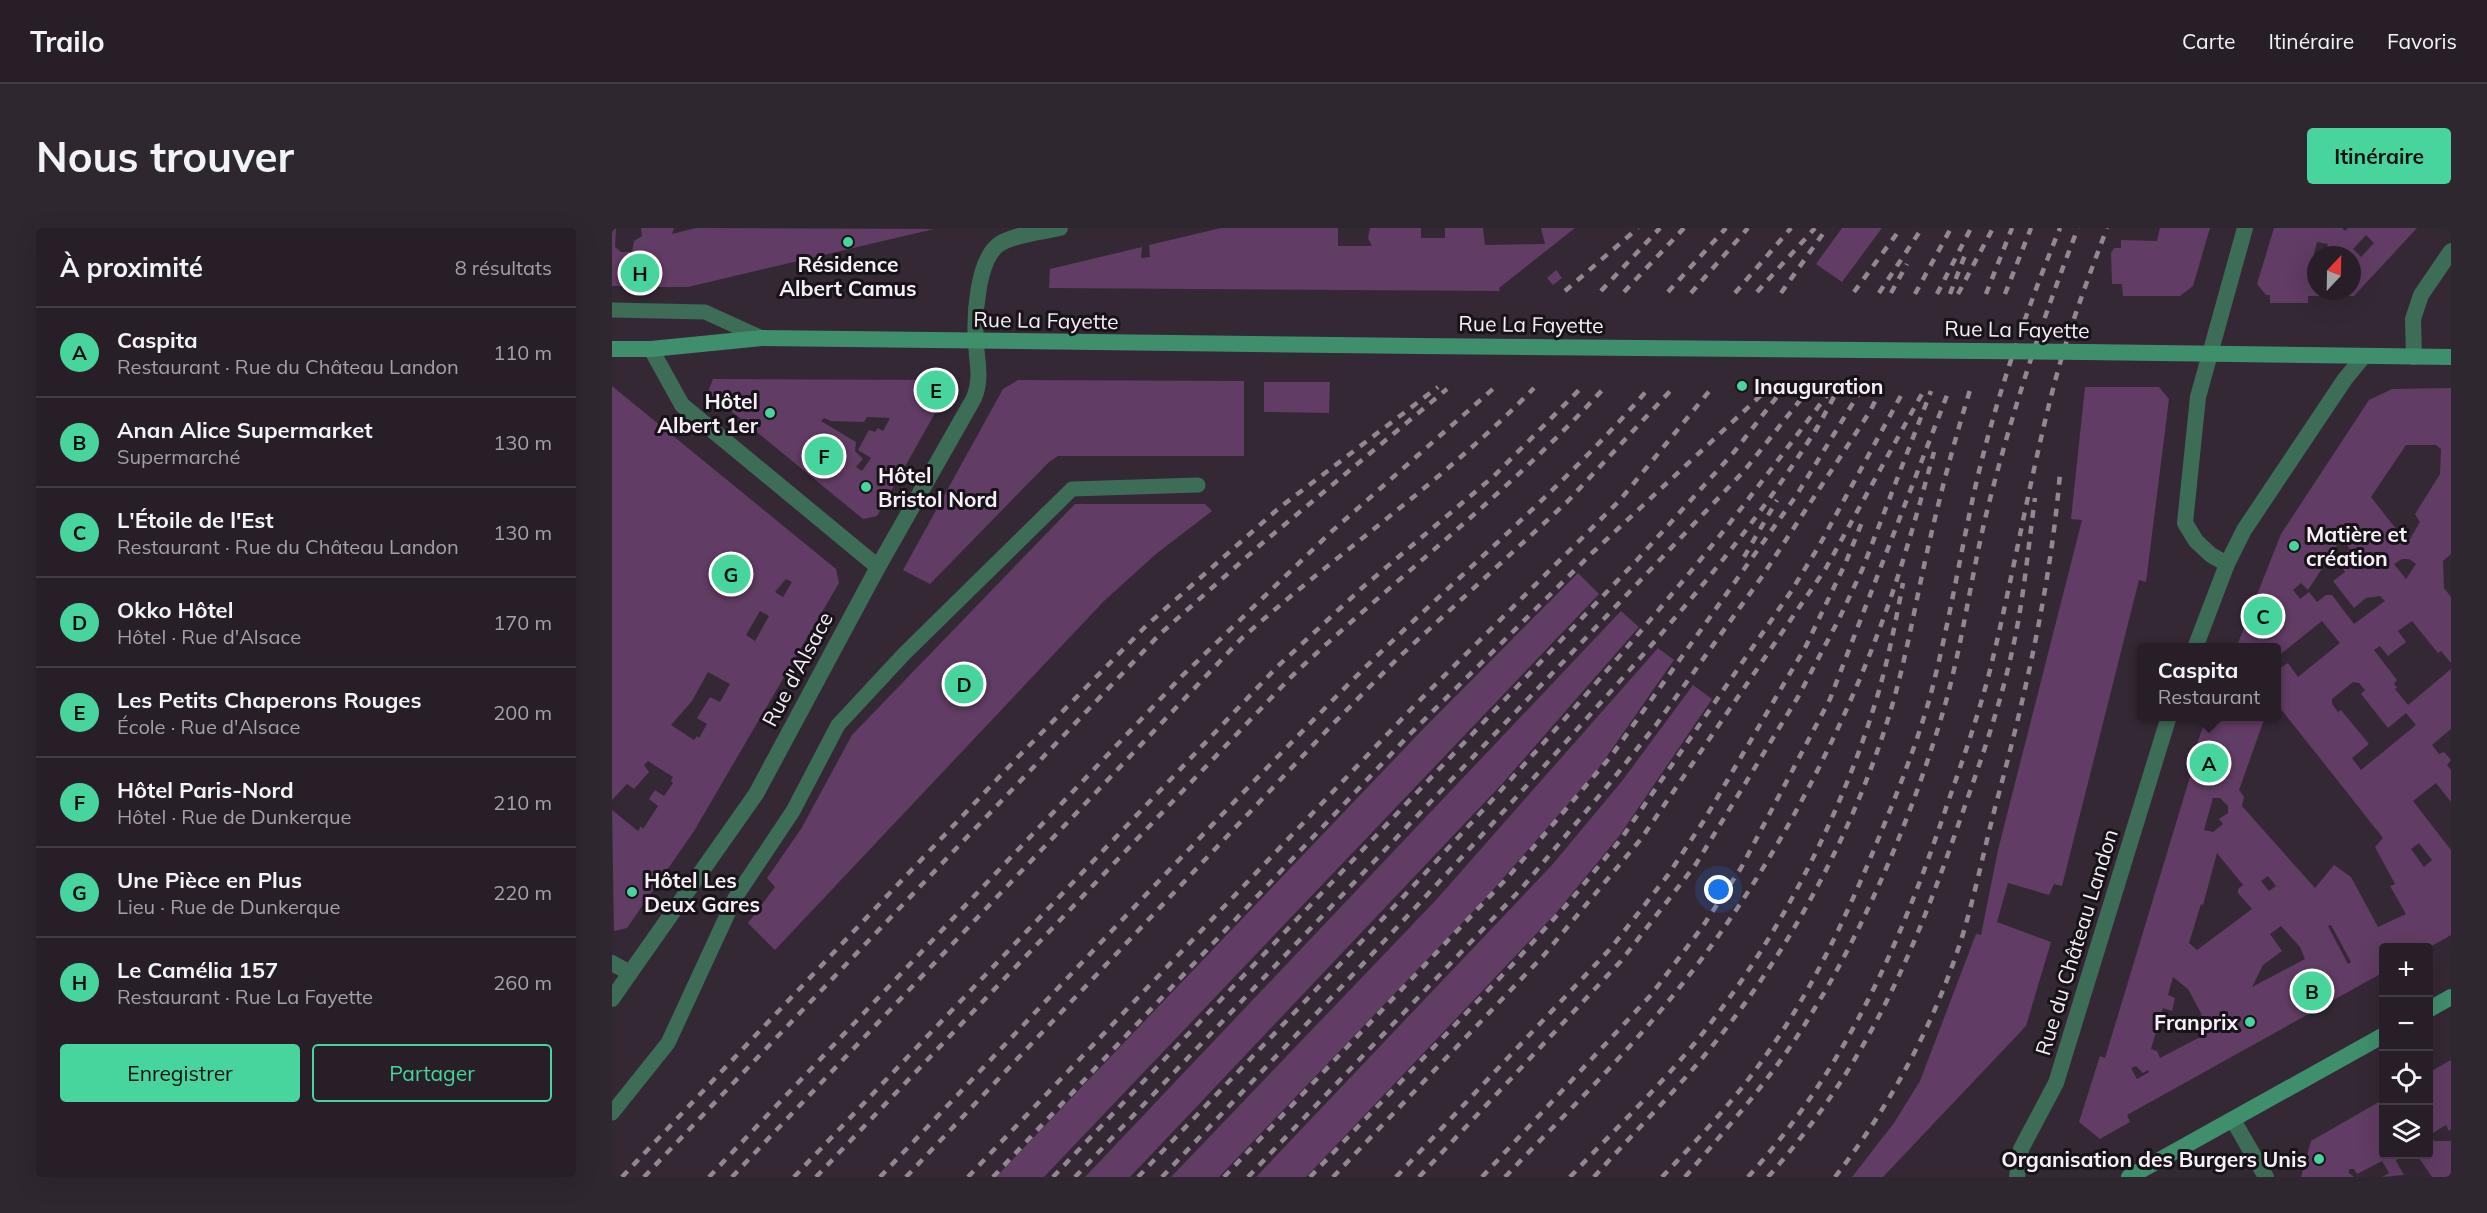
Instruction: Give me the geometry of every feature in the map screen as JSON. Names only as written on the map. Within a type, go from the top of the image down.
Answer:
[{"type":"main road","name":"Rue La Fayette","points":[[612,349],[651,349],[762,338],[2451,357]]},
{"type":"main road","points":[[2433,1007],[2451,997]]},
{"type":"main road","points":[[2129,1177],[2379,1038]]},
{"type":"street","name":"Rue d'Alsace","points":[[612,999],[756,794],[878,567],[974,398],[978,387],[979,372],[976,341],[980,283],[983,265],[988,256],[1003,242],[1060,228]]},
{"type":"street","points":[[2227,564],[2211,555],[2196,541],[2185,523],[2198,397],[2245,228]]},
{"type":"street","points":[[2414,357],[2412,320],[2421,295],[2451,251]]},
{"type":"street","points":[[651,349],[682,405],[878,567]]},
{"type":"street","points":[[2197,643],[2227,564],[2244,530],[2345,379],[2364,356]]},
{"type":"street","name":"Rue du Château Landon","points":[[2017,1177],[2021,1149],[2038,1122],[2055,1083],[2168,721]]},
{"type":"street","points":[[612,963],[630,973]]},
{"type":"street","points":[[2233,1120],[2266,1177]]},
{"type":"lane","points":[[612,310],[705,312],[762,338]]},
{"type":"lane","points":[[612,1113],[668,1043],[735,898],[793,811],[838,725],[904,654],[1072,489],[1198,485]]},
{"type":"building","points":[[612,228],[616,228],[615,247],[621,252],[632,252],[634,241],[642,236],[641,228],[674,228],[672,234],[696,228],[934,229],[688,287],[654,287],[612,286]]},
{"type":"building","points":[[1221,228],[1338,228],[1338,246],[1372,246],[1368,238],[1370,228],[1421,228],[1421,238],[1445,238],[1445,228],[1483,228],[1485,245],[1545,244],[1541,228],[1575,228],[1499,288],[1500,291],[1049,288],[1050,269],[1142,247],[1141,258],[1150,257],[1149,245]]},
{"type":"building","points":[[1842,228],[1882,228],[1842,282],[1816,264]]},
{"type":"building","points":[[2160,228],[2210,228],[2193,286],[2180,296],[2123,296],[2122,284],[2112,284],[2111,253],[2114,248],[2121,248],[2121,240],[2157,241]]},
{"type":"building","points":[[2274,228],[2342,228],[2345,231],[2348,228],[2417,228],[2361,288],[2361,257],[2374,243],[2366,235],[2356,246],[2328,246],[2328,244],[2317,242],[2316,246],[2307,246],[2308,303],[2270,303],[2270,295],[2266,295],[2257,284]]},
{"type":"building","points":[[1556,270],[1562,278],[1553,285],[1547,278]]},
{"type":"building","points":[[713,379],[940,380],[947,392],[877,516],[863,519],[708,392]],"holes":[[[867,417],[890,418],[883,431],[878,428],[875,432],[869,430],[858,450],[871,458],[862,471],[856,467],[863,459],[855,451],[856,442],[821,421],[824,418],[831,421],[864,422]]]},
{"type":"building","points":[[1018,380],[1244,381],[1244,456],[1058,456],[1049,462],[930,584],[903,570],[1003,389]]},
{"type":"building","points":[[1264,382],[1330,382],[1329,413],[1264,412]]},
{"type":"building","points":[[612,386],[836,569],[839,583],[694,831],[627,928],[614,931],[612,810],[638,831],[641,826],[643,829],[658,806],[649,799],[655,790],[664,796],[673,783],[671,781],[673,777],[648,761],[644,765],[649,772],[634,789],[627,784],[612,800]],"holes":[[[786,579],[792,582],[783,597],[775,592]],[[760,611],[769,616],[755,641],[746,635]],[[708,672],[730,684],[720,702],[710,697],[697,718],[707,724],[699,738],[697,736],[694,740],[671,725],[692,701]]]},
{"type":"building","points":[[2085,387],[2159,387],[2169,399],[2146,582],[2139,580],[2062,886],[2054,884],[2049,895],[2008,883],[1997,922],[2051,942],[2026,1026],[1883,1177],[1852,1177],[1894,1123],[1920,1081],[1976,934],[1981,935],[1998,850],[2082,520],[2071,519]]},
{"type":"building","points":[[2451,388],[2451,554],[2443,561],[2444,588],[2451,597],[2451,663],[2441,651],[2438,653],[2412,621],[2398,631],[2406,642],[2388,656],[2380,646],[2374,650],[2397,680],[2394,684],[2397,687],[2395,689],[2408,705],[2451,669],[2451,729],[2432,745],[2439,754],[2444,752],[2451,760],[2447,765],[2451,770],[2451,802],[2436,783],[2413,801],[2451,850],[2451,935],[2433,945],[2433,943],[2379,943],[2379,975],[2127,1115],[2130,1122],[2100,1139],[2079,1122],[2100,1056],[2105,1058],[2196,757],[2193,757],[2205,721],[2264,721],[2239,790],[2244,797],[2242,806],[2315,888],[2334,865],[2351,877],[2378,927],[2406,914],[2390,886],[2395,884],[2375,847],[2383,838],[2281,709],[2281,667],[2288,663],[2298,677],[2340,643],[2322,621],[2281,654],[2281,643],[2238,643],[2281,534],[2369,400],[2392,389]],"holes":[[[2406,445],[2436,445],[2441,449],[2440,474],[2415,514],[2420,522],[2410,539],[2404,539],[2371,497]],[[2342,538],[2350,549],[2346,553],[2349,556],[2340,564],[2345,572],[2333,581],[2354,608],[2366,598],[2380,596],[2385,601],[2354,624],[2332,595],[2326,595],[2317,602],[2309,592],[2300,599],[2293,590],[2301,583],[2308,590]],[[2402,559],[2409,559],[2416,564],[2406,579],[2394,564]],[[2353,682],[2359,683],[2365,690],[2361,694],[2388,728],[2406,713],[2416,725],[2361,770],[2352,758],[2369,744],[2341,710],[2338,712],[2332,704],[2332,699]],[[2213,798],[2220,798],[2228,806],[2228,813],[2219,819],[2223,824],[2213,832],[2204,830]],[[2419,843],[2432,860],[2424,867],[2411,849]],[[2217,853],[2243,885],[2238,889],[2238,893],[2252,909],[2197,950],[2189,943],[2201,904],[2203,905]],[[2268,876],[2276,886],[2269,891],[2261,881]],[[2331,925],[2351,962],[2348,964],[2328,926]],[[2281,926],[2300,947],[2305,959],[2252,987],[2263,965],[2282,951],[2270,934]],[[2173,977],[2188,989],[2202,1015],[2197,1018],[2206,1034],[2160,1058],[2157,1051],[2151,1049],[2163,1008],[2172,1011],[2175,998],[2168,995]],[[2136,1066],[2143,1073],[2148,1070],[2149,1072],[2137,1079],[2131,1068]]]},
{"type":"building","points":[[1075,504],[1205,504],[1212,511],[1156,554],[1104,601],[775,950],[748,923],[775,887],[767,878],[801,829],[852,735]]},
{"type":"building","points":[[1578,573],[1599,594],[1044,1177],[996,1177],[1425,727]]},
{"type":"building","points":[[1621,611],[1639,627],[1502,784],[1130,1177],[1085,1177]]},
{"type":"building","points":[[1658,648],[1674,660],[1596,772],[1484,900],[1219,1177],[1171,1177],[1436,900]]},
{"type":"building","points":[[1693,685],[1712,699],[1620,835],[1556,913],[1306,1177],[1256,1177],[1552,865],[1622,781]]},
{"type":"building","points":[[2451,1060],[2451,1129],[2449,1131],[2446,1125],[2433,1133],[2433,1070]]},
{"type":"building","points":[[2379,1102],[2379,1159],[2397,1159],[2404,1175],[2382,1177],[2389,1173],[2382,1161],[2357,1174],[2354,1169],[2349,1169],[2349,1173],[2354,1177],[2301,1177],[2311,1141]]},
{"type":"building","points":[[2433,1139],[2434,1141],[2451,1141],[2451,1177],[2432,1177],[2420,1159],[2433,1159]]},
{"type":"railway","points":[[1565,291],[1638,228]]},
{"type":"railway","points":[[1601,291],[1660,228]]},
{"type":"railway","points":[[1624,292],[1684,228]]},
{"type":"railway","points":[[1668,292],[1726,228]]},
{"type":"railway","points":[[1691,293],[1748,228]]},
{"type":"railway","points":[[1735,293],[1791,228]]},
{"type":"railway","points":[[1757,292],[1815,228]]},
{"type":"railway","points":[[1781,293],[1827,228]]},
{"type":"railway","points":[[1854,292],[1901,228]]},
{"type":"railway","points":[[1879,293],[1922,228]]},
{"type":"railway","points":[[1915,294],[1951,228]]},
{"type":"railway","points":[[1937,294],[1971,228]]},
{"type":"railway","points":[[1958,294],[1993,228]]},
{"type":"railway","points":[[1986,294],[2012,228]]},
{"type":"railway","points":[[2005,294],[2031,228]]},
{"type":"railway","points":[[1662,1177],[1728,1105],[1780,1035],[1823,962],[1870,859],[1924,718],[1942,649],[1989,432],[2022,329],[2060,228]]},
{"type":"railway","points":[[1685,1177],[1751,1099],[1796,1037],[1851,944],[1888,865],[1920,784],[1945,705],[1981,535],[2006,439],[2040,333],[2078,228]]},
{"type":"railway","points":[[1748,1177],[1814,1093],[1842,1048],[1889,956],[1928,859],[1970,739],[1990,670],[2044,424],[2078,308],[2107,228]]},
{"type":"railway","points":[[1950,294],[1965,255]]},
{"type":"railway","points":[[1891,293],[1907,264]]},
{"type":"railway","points":[[993,1177],[1411,733],[1592,553],[1772,385]]},
{"type":"railway","points":[[1053,1177],[1637,560],[1734,452],[1786,385]]},
{"type":"railway","points":[[622,1177],[1019,756],[1147,625],[1279,508],[1438,387]]},
{"type":"railway","points":[[709,1177],[1182,676],[1331,532],[1494,388]]},
{"type":"railway","points":[[732,1177],[1241,639],[1277,607],[1427,486],[1500,422],[1534,388]]},
{"type":"railway","points":[[794,1177],[1277,667],[1363,587],[1494,476],[1581,388]]},
{"type":"railway","points":[[816,1177],[1291,677],[1529,464],[1604,388]]},
{"type":"railway","points":[[880,1177],[1273,761],[1410,624],[1572,470],[1649,388]]},
{"type":"railway","points":[[644,1177],[1160,634],[1259,546],[1447,389]]},
{"type":"railway","points":[[906,1177],[1330,727],[1398,658],[1567,502],[1672,389]]},
{"type":"railway","points":[[968,1177],[1415,705],[1620,500],[1711,389]]},
{"type":"railway","points":[[1075,1177],[1744,471],[1809,389]]},
{"type":"railway","points":[[1138,1177],[1422,876],[1561,723],[1713,544],[1831,390]]},
{"type":"railway","points":[[1224,1177],[1509,876],[1612,755],[1796,496],[1861,390]]},
{"type":"railway","points":[[1248,1177],[1521,889],[1609,784],[1656,725],[1761,578],[1869,413],[1881,390]]},
{"type":"railway","points":[[1310,1177],[1513,964],[1570,901],[1621,839],[1790,593],[1819,546],[1904,390]]},
{"type":"railway","points":[[1333,1177],[1544,955],[1641,839],[1826,568],[1924,390]]},
{"type":"railway","points":[[1482,1177],[1651,995],[1703,926],[1741,868],[1830,699],[1949,390]]},
{"type":"railway","points":[[1594,1177],[1691,1072],[1748,999],[1797,923],[1840,842],[1875,758],[1889,716],[1937,508],[1970,390]]},
{"type":"railway","points":[[1419,1177],[1621,961],[1696,864],[1798,697],[1839,619],[1862,570],[1931,391]]},
{"type":"railway","points":[[1815,432],[1835,395]]},
{"type":"railway","points":[[1162,1177],[1420,903],[1637,661],[1733,547],[1763,508],[1818,426]]},
{"type":"railway","points":[[1505,1177],[1611,1067],[1671,998],[1734,913],[1791,820],[1817,772],[1862,674],[1896,582],[1934,452]]},
{"type":"railway","points":[[1835,1177],[1875,1121],[1910,1061],[1939,999],[1963,934],[2037,634],[2051,554],[2060,473]]},
{"type":"railway","points":[[1768,1177],[1801,1138],[1856,1058],[1879,1017],[1919,931],[1937,885],[2001,695],[2020,610],[2035,498]]},
{"type":"railway","points":[[1744,557],[1777,500]]},
{"type":"railway","points":[[1396,1177],[1611,948],[1668,875],[1703,822],[1806,646],[1846,562],[1864,517]]},
{"type":"railway","points":[[1570,1177],[1647,1097],[1702,1034],[1743,978],[1788,905],[1828,827],[1861,747],[1883,676],[1903,583]]},
{"type":"place","name":"Résidence Albert Camus","points":[[848,242]]},
{"type":"place","name":"Le Camélia 157","points":[[640,273]]},
{"type":"place","name":"Inauguration","points":[[1742,386]]},
{"type":"place","name":"Les Petits Chaperons Rouges","points":[[936,390]]},
{"type":"place","name":"Hôtel Albert 1er","points":[[770,413]]},
{"type":"place","name":"Hôtel Paris-Nord","points":[[824,456]]},
{"type":"place","name":"Hôtel Bristol Nord","points":[[866,487]]},
{"type":"place","name":"Matière et création","points":[[2294,546]]},
{"type":"place","name":"Une Pièce en Plus","points":[[731,574]]},
{"type":"place","name":"L'Étoile de l'Est","points":[[2263,616]]},
{"type":"place","name":"Okko Hôtel","points":[[964,684]]},
{"type":"place","name":"Caspita","points":[[2209,763]]},
{"type":"place","name":"Hôtel Les Deux Gares","points":[[632,892]]},
{"type":"place","name":"Anan Alice Supermarket","points":[[2312,991]]},
{"type":"place","name":"Franprix","points":[[2250,1022]]},
{"type":"place","name":"Organisation des Burgers Unis","points":[[2319,1159]]}]
